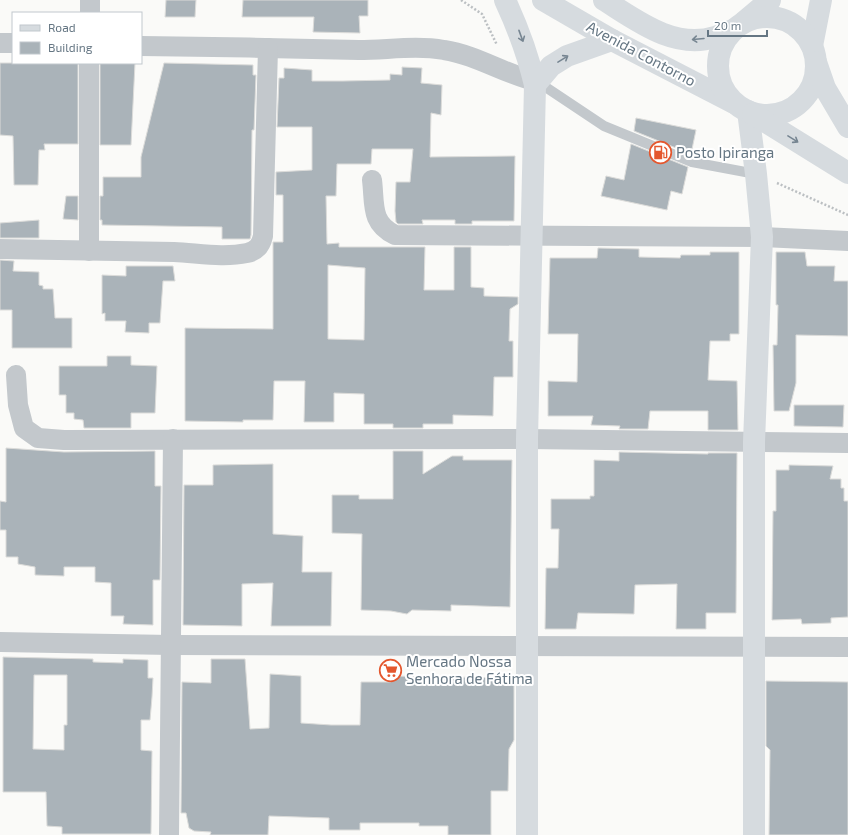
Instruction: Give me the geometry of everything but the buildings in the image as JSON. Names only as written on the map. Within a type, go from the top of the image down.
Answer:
[{"type":"street","points":[[90,0],[90,12]]},
{"type":"street","points":[[504,0],[517,27],[536,83],[527,439],[527,835]]},
{"type":"street","name":"Avenida Contorno","points":[[543,0],[612,40],[744,109],[848,173]]},
{"type":"street","name":"Avenida Contorno","points":[[604,0],[650,28],[676,38],[694,40],[714,38],[739,26]]},
{"type":"street","points":[[770,0],[725,40],[720,54],[718,68],[721,83],[729,96],[744,109],[762,115],[777,114],[790,109],[802,100],[811,89],[816,75],[814,53],[821,0]]},
{"type":"street","points":[[739,26],[759,17],[775,18],[790,23],[803,32],[814,53],[825,88],[848,127]]},
{"type":"street","points":[[536,83],[551,66],[567,56],[612,40]]},
{"type":"street","points":[[0,43],[12,43]]},
{"type":"street","points":[[142,46],[378,50],[428,48],[466,55],[536,83]]},
{"type":"street","points":[[0,249],[185,252],[217,255],[249,253],[260,245],[263,236],[264,218],[268,48]]},
{"type":"street","points":[[89,251],[90,64]]},
{"type":"street","points":[[744,109],[756,174],[762,237],[754,442],[754,835]]},
{"type":"street","points":[[372,180],[376,218],[384,230],[395,235],[532,234],[762,237],[848,241]]},
{"type":"street","points":[[16,375],[18,405],[24,428],[38,438],[64,440],[527,439],[848,443]]},
{"type":"street","points":[[169,835],[173,439]]},
{"type":"street","points":[[0,642],[171,645],[848,647]]},
{"type":"lane","points":[[536,83],[604,126],[692,162],[756,174]]},
{"type":"path","points":[[462,0],[482,14],[500,52]]},
{"type":"path","points":[[756,174],[848,215]]},
{"type":"place","name":"Posto Ipiranga","points":[[660,153]]},
{"type":"place","name":"Mercado Nossa Senhora de Fátima","points":[[390,671]]}]
